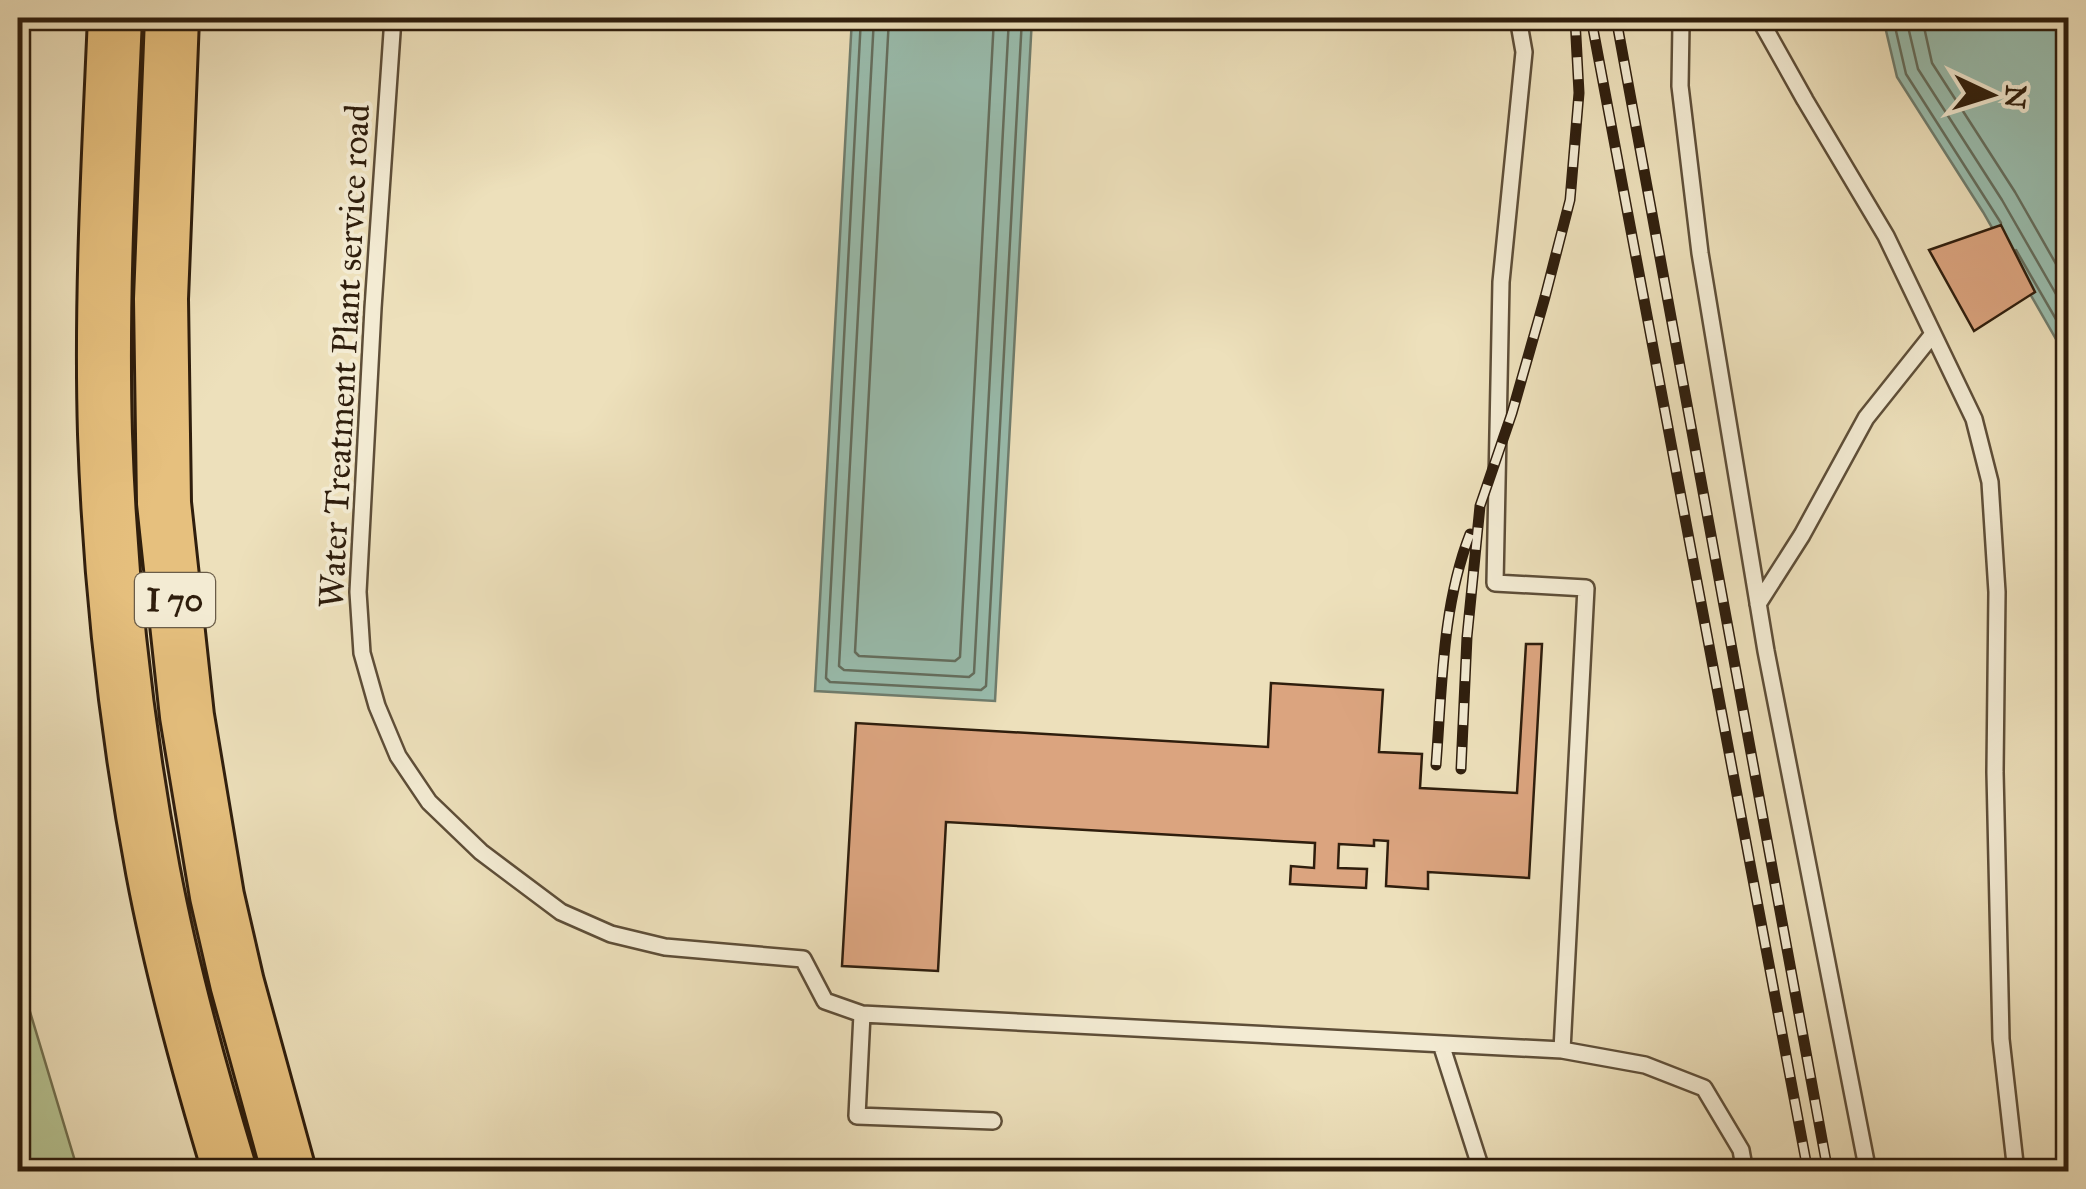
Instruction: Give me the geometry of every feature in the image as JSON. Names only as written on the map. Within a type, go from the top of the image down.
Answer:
[{"type":"highway","name":"I 70","points":[[116,18],[104,286],[106,434],[114,580],[130,724],[153,870],[178,981],[230,1172]]},
{"type":"highway","name":"I 70","points":[[173,33],[161,300],[164,503],[190,735],[217,896],[241,1001],[289,1172]]},
{"type":"lane","name":"Water Treatment Plant service road","points":[[393,18],[358,592],[362,653],[377,706],[398,756],[429,802],[481,852],[561,912],[612,934],[665,947],[803,958],[826,1001],[862,1014]]},
{"type":"lane","points":[[1518,18],[1524,52],[1501,282],[1496,583],[1586,588],[1562,1050]]},
{"type":"lane","points":[[1759,18],[1886,236],[1974,418],[1990,482],[1997,592],[1995,772],[2001,1039],[2016,1172]]},
{"type":"lane","points":[[1684,20],[1680,86],[1700,253],[1758,604],[1868,1172]]},
{"type":"lane","points":[[1758,604],[1866,418],[1933,334]]},
{"type":"lane","points":[[993,1121],[857,1116],[862,1014],[1562,1050],[1645,1065],[1704,1088],[1741,1150],[1745,1172]]},
{"type":"lane","points":[[1441,1044],[1482,1172]]},
{"type":"green space","points":[[18,972],[78,1171],[18,1171]]},
{"type":"water","points":[[852,18],[1032,18],[995,701],[815,691]]},
{"type":"water","points":[[1883,18],[2068,18],[2068,360],[1983,212],[1897,77]]},
{"type":"building","points":[[2001,225],[2035,292],[1974,331],[1929,250]]},
{"type":"building","points":[[1526,644],[1542,644],[1529,878],[1428,872],[1428,889],[1386,886],[1388,841],[1374,840],[1374,846],[1339,844],[1338,868],[1367,869],[1366,888],[1290,884],[1291,866],[1314,868],[1315,843],[946,822],[938,971],[842,966],[856,723],[1268,747],[1271,683],[1383,690],[1379,752],[1422,754],[1420,788],[1517,793]]},
{"type":"railway","points":[[1461,769],[1467,637],[1480,506],[1512,413],[1570,200],[1579,93],[1575,18]]},
{"type":"railway","points":[[1591,18],[1808,1172]]},
{"type":"railway","points":[[1616,18],[1828,1172]]},
{"type":"railway","points":[[1436,765],[1449,618],[1470,534]]}]
